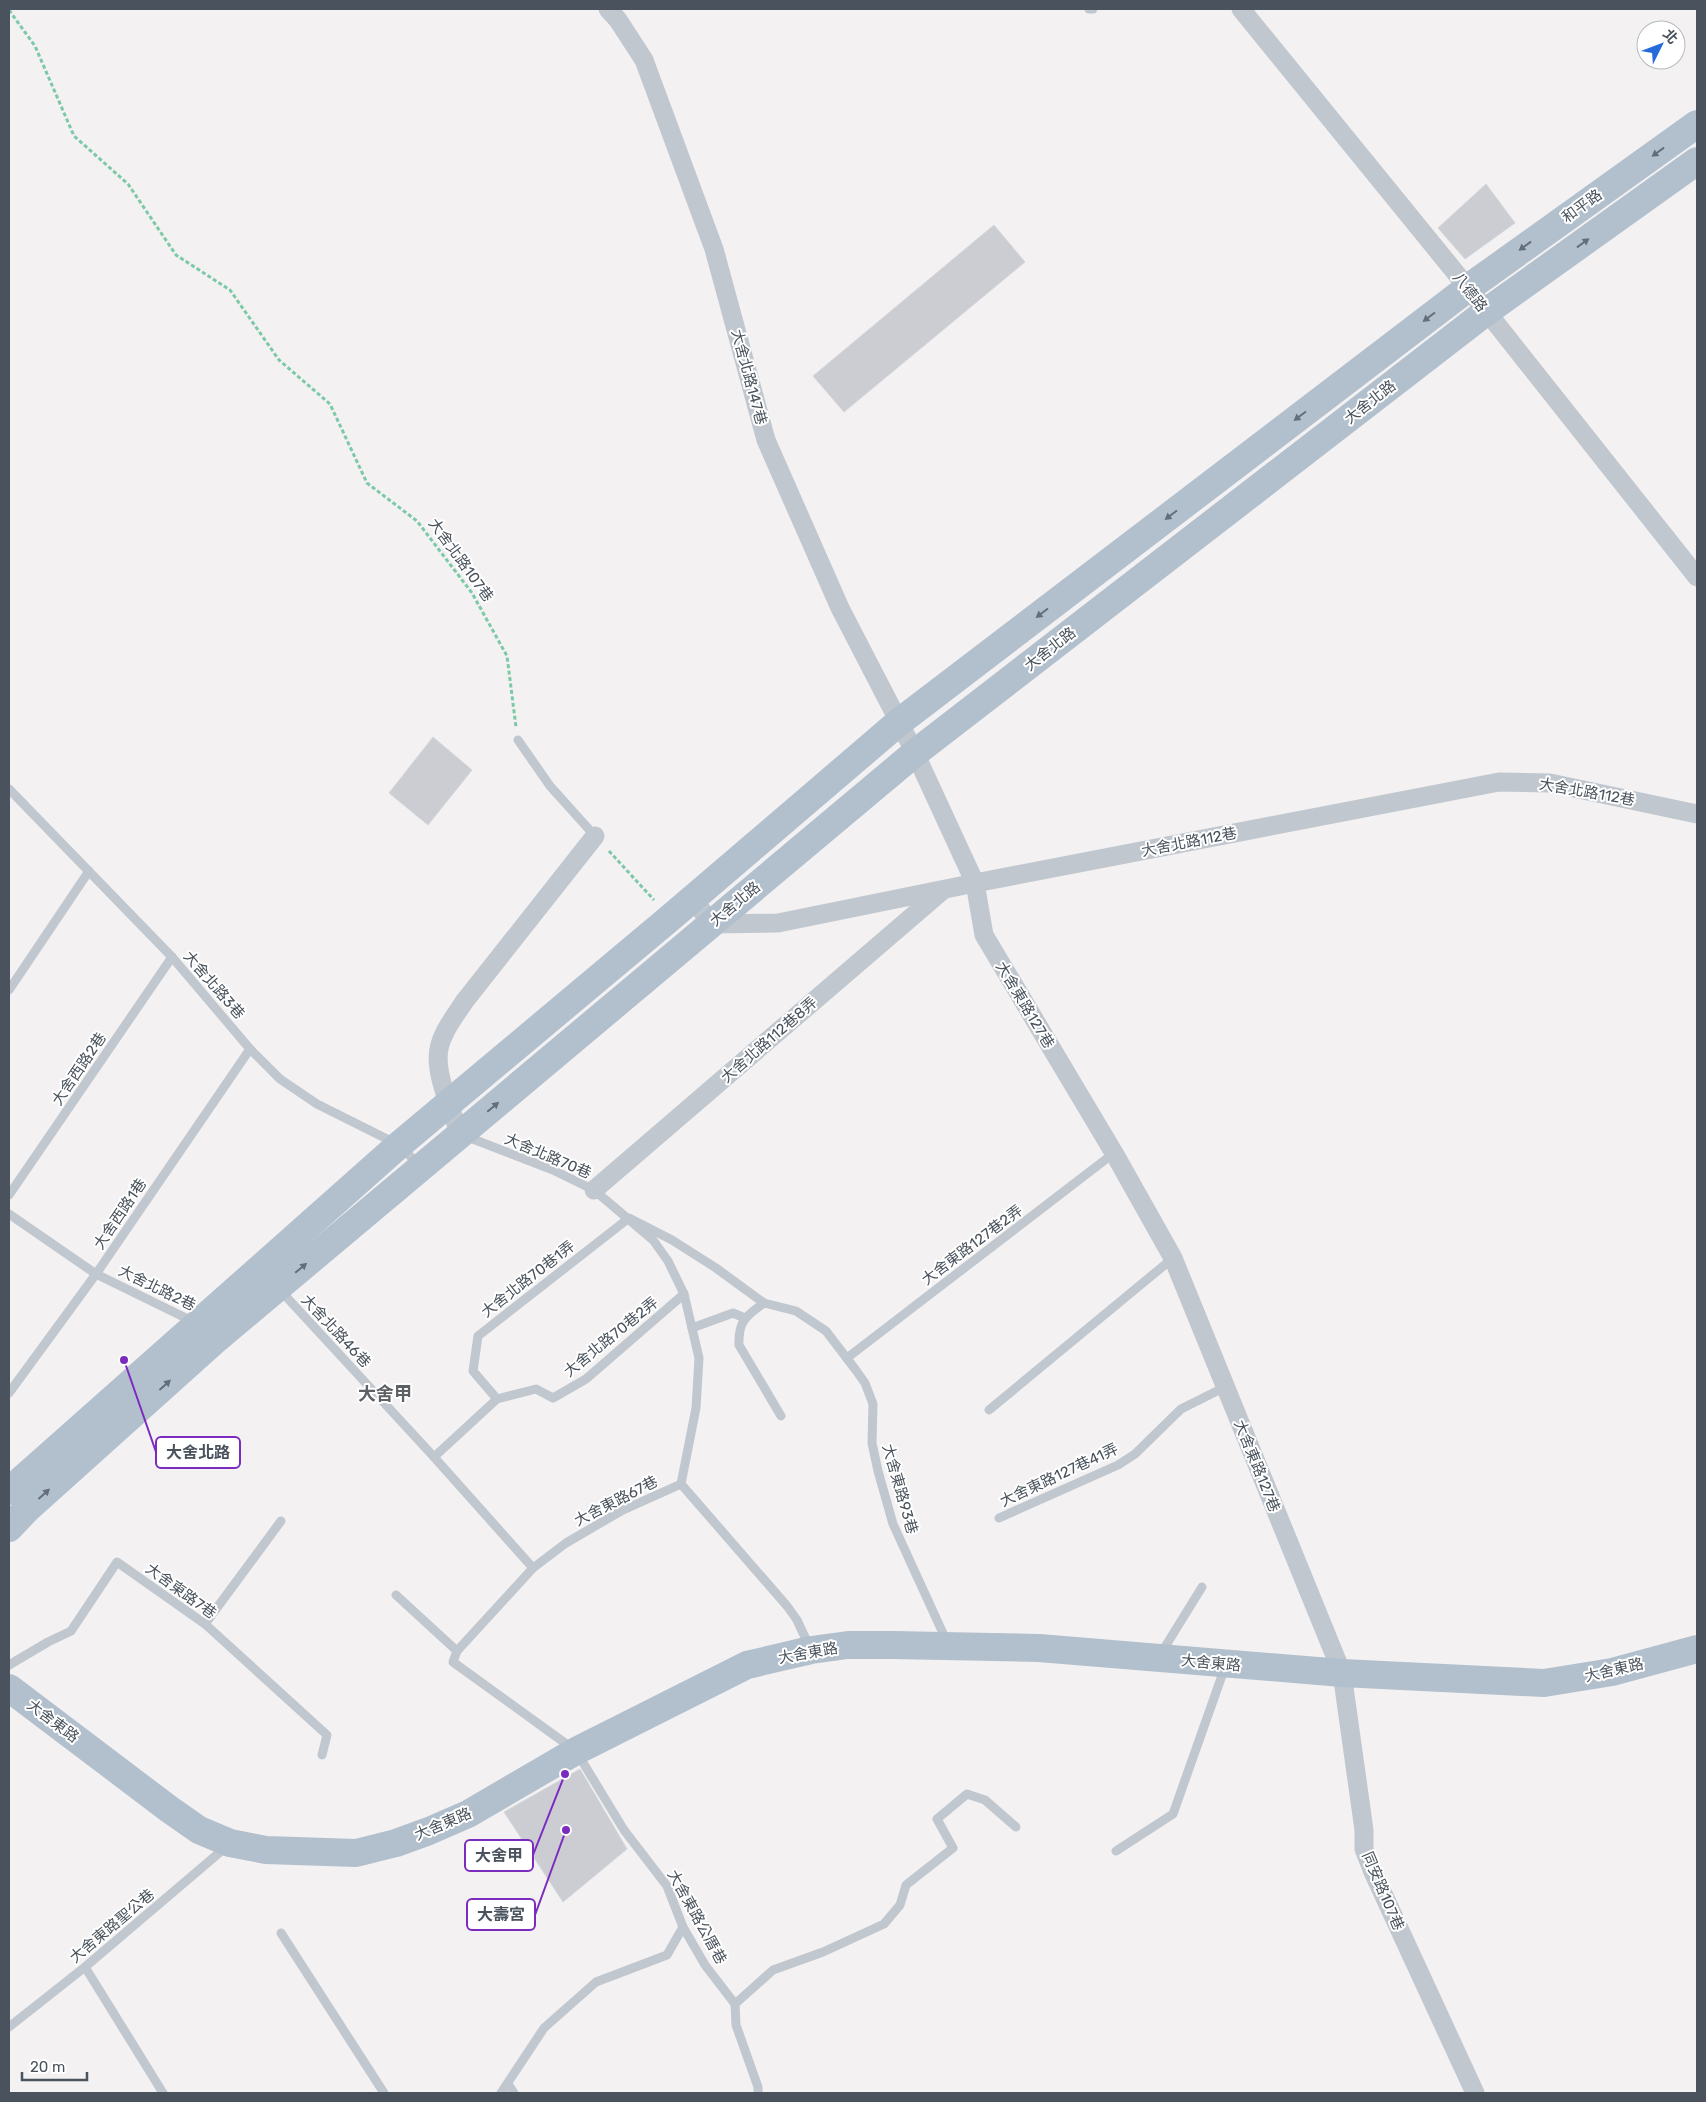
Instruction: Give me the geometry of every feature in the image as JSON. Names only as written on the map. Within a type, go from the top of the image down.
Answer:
[{"type":"main road","name":"和平路","points":[[1468,288],[1697,124]]},
{"type":"main road","name":"和平路","points":[[1486,312],[1697,161]]},
{"type":"main road","name":"大舍北路","points":[[9,1491],[269,1278],[421,1168],[710,924],[907,738],[1468,288]]},
{"type":"main road","name":"大舍北路","points":[[269,1278],[399,1145],[694,898],[907,738],[1486,312]]},
{"type":"main road","name":"大舍北路","points":[[9,1528],[205,1332]]},
{"type":"main road","name":"大舍東路","points":[[9,1688],[199,1830],[230,1843],[266,1850],[323,1853],[356,1852],[396,1843],[429,1831],[468,1814],[576,1751],[747,1665],[811,1650],[857,1645],[1040,1648],[1226,1665],[1544,1683],[1612,1672],[1697,1649]]},
{"type":"street","name":"大舍北路147巷","points":[[608,9],[618,20],[644,60],[714,249],[766,440],[840,608],[907,738]]},
{"type":"street","name":"八德路","points":[[1241,9],[1468,288],[1697,577]]},
{"type":"street","name":"大舍東路127巷","points":[[907,738],[975,883],[984,935],[1114,1153],[1173,1258],[1342,1673]]},
{"type":"street","name":"大舍北路112巷","points":[[710,924],[778,923],[944,889],[1499,782],[1550,783],[1697,814]]},
{"type":"street","points":[[460,1135],[439,1070],[438,1050],[445,1032],[464,1002],[595,836]]},
{"type":"street","name":"大舍北路112巷8弄","points":[[594,1190],[944,889]]},
{"type":"street","points":[[694,898],[710,924]]},
{"type":"street","name":"同安路107巷","points":[[1342,1673],[1362,1820],[1364,1849],[1475,2093]]},
{"type":"lane","points":[[518,740],[550,786],[595,836]]},
{"type":"lane","name":"大舍北路3巷","points":[[10,793],[172,957],[250,1048],[280,1079],[317,1104],[399,1145],[421,1168]]},
{"type":"lane","points":[[9,990],[89,871]]},
{"type":"lane","name":"大舍西路2巷","points":[[9,1195],[172,957]]},
{"type":"lane","name":"大舍西路1巷","points":[[9,1392],[96,1274],[250,1048]]},
{"type":"lane","name":"大舍北路70巷","points":[[460,1135],[554,1170],[594,1190],[653,1240],[663,1254],[684,1294],[699,1358],[696,1408],[681,1484]]},
{"type":"lane","name":"大舍東路127巷2弄","points":[[847,1358],[1114,1153]]},
{"type":"lane","name":"大舍北路2巷","points":[[9,1214],[96,1274],[205,1332]]},
{"type":"lane","name":"大舍東路93巷","points":[[629,1218],[716,1268],[764,1303],[796,1311],[826,1330],[847,1358],[865,1383],[873,1404],[872,1443],[893,1524],[950,1647]]},
{"type":"lane","name":"大舍北路70巷1弄","points":[[497,1399],[473,1371],[478,1336],[629,1218]]},
{"type":"lane","points":[[989,1410],[1173,1258]]},
{"type":"lane","name":"大舍北路46巷","points":[[269,1278],[434,1457],[533,1568]]},
{"type":"lane","name":"大舍北路70巷2弄","points":[[497,1399],[536,1389],[553,1398],[586,1379],[684,1294]]},
{"type":"lane","points":[[764,1303],[745,1318],[738,1331],[739,1345],[781,1416]]},
{"type":"lane","points":[[692,1328],[733,1313],[745,1318]]},
{"type":"lane","name":"大舍東路127巷41弄","points":[[999,1518],[1118,1465],[1135,1454],[1181,1410],[1225,1386]]},
{"type":"lane","points":[[434,1457],[497,1399]]},
{"type":"lane","name":"大舍東路67巷","points":[[457,1651],[533,1568],[566,1543],[621,1511],[681,1484],[797,1620],[811,1650]]},
{"type":"lane","points":[[205,1624],[281,1521]]},
{"type":"lane","name":"大舍東路7巷","points":[[9,1665],[71,1631],[117,1562],[205,1624],[327,1735],[322,1755]]},
{"type":"lane","points":[[1158,1658],[1202,1587]]},
{"type":"lane","points":[[396,1595],[457,1651],[453,1662],[576,1751]]},
{"type":"lane","points":[[1116,1851],[1173,1814],[1226,1665]]},
{"type":"lane","name":"大舍東路公厝巷","points":[[576,1751],[624,1830],[667,1886],[683,1928],[705,1965],[735,2004]]},
{"type":"lane","points":[[758,2093],[758,2088],[736,2025],[735,2004],[773,1970],[823,1952],[884,1924],[900,1905],[906,1884],[952,1848],[937,1819],[967,1794],[985,1800],[1016,1827]]},
{"type":"lane","name":"大舍東路聖公巷","points":[[9,2027],[85,1967],[230,1843]]},
{"type":"lane","points":[[501,2093],[544,2028],[596,1982],[667,1955],[683,1928]]},
{"type":"lane","points":[[281,1933],[384,2093]]},
{"type":"lane","points":[[85,1967],[163,2093]]},
{"type":"lane","points":[[508,2084],[514,2093]]},
{"type":"path","name":"大舍北路107巷","points":[[9,10],[35,46],[74,136],[128,184],[176,256],[230,290],[280,360],[330,404],[368,483],[417,521],[472,593],[507,656],[518,740]]},
{"type":"path","points":[[595,836],[670,918]]},
{"type":"building","points":[[1486,184],[1515,223],[1465,259],[1438,228]]},
{"type":"building","points":[[994,225],[1025,262],[844,412],[813,376]]},
{"type":"building","points":[[433,737],[472,770],[428,825],[389,793]]},
{"type":"building","points":[[580,1769],[627,1849],[563,1902],[504,1812]]},
{"type":"place","name":"大舍北路","points":[[124,1360]]},
{"type":"place","name":"大舍甲","points":[[565,1774]]},
{"type":"place","name":"大壽宮","points":[[566,1830]]},
{"type":"district","name":"大舍甲","points":[[385,1394]]}]
